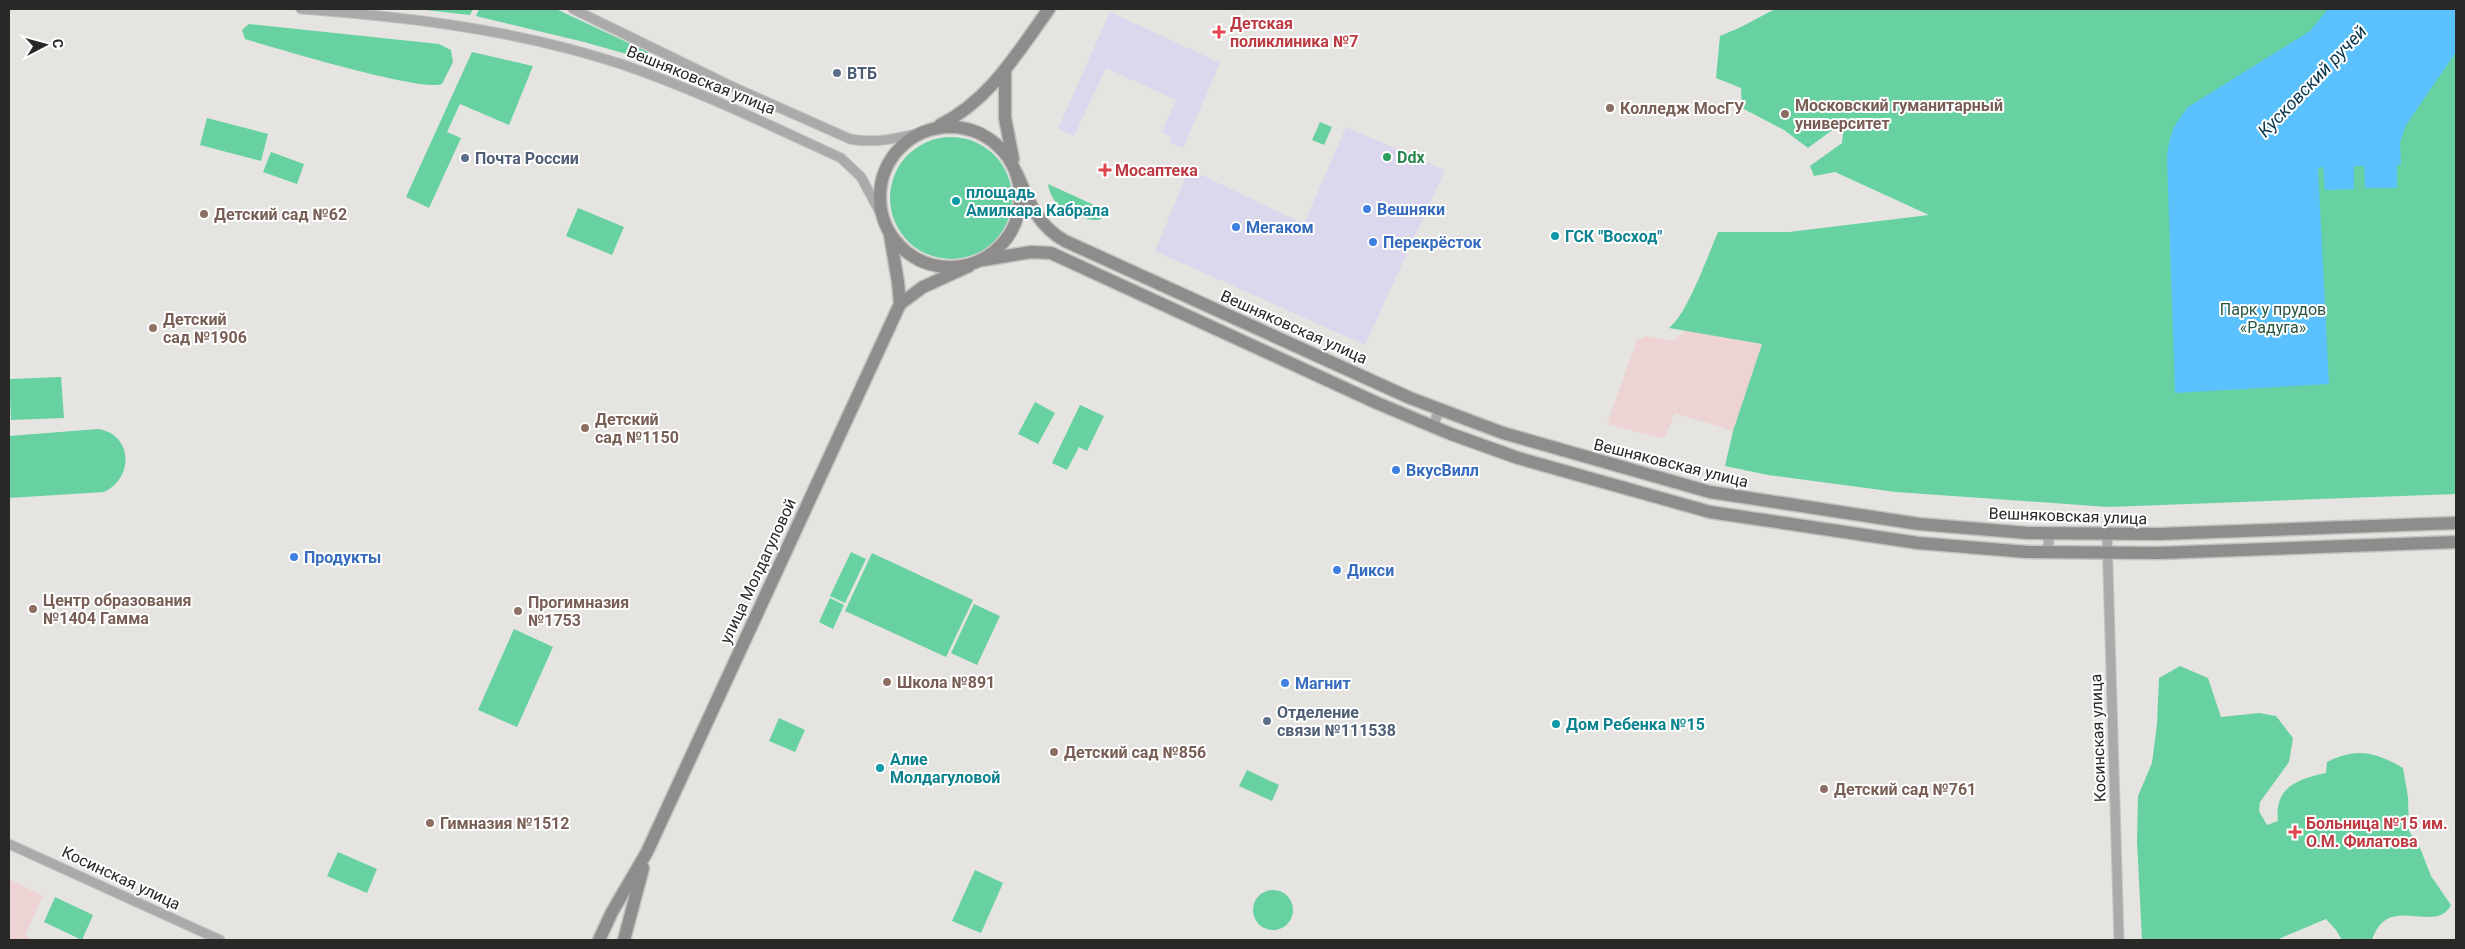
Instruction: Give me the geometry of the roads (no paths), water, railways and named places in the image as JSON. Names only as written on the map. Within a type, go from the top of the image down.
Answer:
[{"type":"main road","points":[[900,304],[889,232],[883,218],[880,197],[883,174],[891,158],[904,143],[923,132],[936,128],[972,106],[1004,72],[1049,9]]},
{"type":"main road","points":[[889,232],[909,255],[926,264],[946,268],[969,266],[983,260],[1004,244],[1013,231],[1019,212],[1020,196],[1006,118],[1004,72]]},
{"type":"main road","points":[[936,128],[961,127],[977,131],[994,140],[1006,152],[1015,170]]},
{"type":"main road","name":"Вешняковская улица","points":[[1015,170],[1038,219],[1057,237],[1366,378],[1448,412],[1503,433],[1578,456],[1710,492],[1919,524],[2040,533],[2107,535],[2456,523]]},
{"type":"main road","name":"Вешняковская улица","points":[[983,260],[1031,252],[1051,253],[1358,394],[1440,429],[1518,458],[1710,512],[1918,543],[2039,552],[2107,554],[2456,542]]},
{"type":"main road","name":"улица Молдагуловой","points":[[599,940],[647,852],[900,304],[922,287],[969,266]]},
{"type":"main road","name":"улица Молдагуловой","points":[[625,938],[647,852]]},
{"type":"main road","points":[[605,927],[617,925],[624,930],[625,938]]},
{"type":"street","name":"Вешняковская улица","points":[[301,9],[384,15],[507,33],[619,64],[660,78],[841,158],[861,177],[883,218]]},
{"type":"street","name":"Вешняковская улица","points":[[367,9],[384,15]]},
{"type":"street","name":"Вешняковская улица","points":[[573,9],[734,87],[850,139],[886,140],[923,132]]},
{"type":"street","points":[[1358,394],[1365,395],[1370,390],[1371,383],[1366,378]]},
{"type":"street","points":[[1440,429],[1435,424],[1436,417],[1441,412],[1448,412]]},
{"type":"street","points":[[2039,552],[2046,550],[2049,543],[2047,536],[2040,533]]},
{"type":"street","name":"Косинская улица","points":[[2107,535],[2119,940]]},
{"type":"street","name":"Косинская улица","points":[[9,844],[220,940]]},
{"type":"water","name":"Кусковский ручей","points":[[2328,9],[2456,9],[2456,52],[2406,125],[2400,142],[2401,164],[2397,165],[2397,188],[2365,188],[2364,166],[2354,166],[2354,189],[2325,190],[2323,167],[2318,168],[2329,384],[2175,393],[2167,159],[2173,131],[2188,107],[2310,31]]},
{"type":"place","name":"Детская поликлиника №7","points":[[1219,32]]},
{"type":"place","name":"ВТБ","points":[[837,73]]},
{"type":"place","name":"Колледж МосГУ","points":[[1610,108]]},
{"type":"place","name":"Московский гуманитарный университет","points":[[1785,114]]},
{"type":"place","name":"Ddx","points":[[1387,157]]},
{"type":"place","name":"Почта России","points":[[465,158]]},
{"type":"place","name":"Мосаптека","points":[[1105,170]]},
{"type":"place","name":"площадь Амилкара Кабрала","points":[[956,201]]},
{"type":"place","name":"Вешняки","points":[[1367,209]]},
{"type":"place","name":"Детский сад №62","points":[[204,214]]},
{"type":"place","name":"Мегаком","points":[[1236,227]]},
{"type":"place","name":"ГСК \"Восход\"","points":[[1555,236]]},
{"type":"place","name":"Перекрёсток","points":[[1373,242]]},
{"type":"place","name":"Детский сад №1906","points":[[153,328]]},
{"type":"place","name":"Детский сад №1150","points":[[585,428]]},
{"type":"place","name":"ВкусВилл","points":[[1396,470]]},
{"type":"place","name":"Продукты","points":[[294,557]]},
{"type":"place","name":"Дикси","points":[[1337,570]]},
{"type":"place","name":"Центр образования №1404 Гамма","points":[[33,609]]},
{"type":"place","name":"Прогимназия №1753","points":[[518,611]]},
{"type":"place","name":"Школа №891","points":[[887,682]]},
{"type":"place","name":"Магнит","points":[[1285,683]]},
{"type":"place","name":"Отделение связи №111538","points":[[1267,721]]},
{"type":"place","name":"Дом Ребенка №15","points":[[1556,724]]},
{"type":"place","name":"Детский сад №856","points":[[1054,752]]},
{"type":"place","name":"Алие Молдагуловой","points":[[880,768]]},
{"type":"place","name":"Детский сад №761","points":[[1824,789]]},
{"type":"place","name":"Гимназия №1512","points":[[430,823]]},
{"type":"place","name":"Больница №15 им. О.М. Филатова","points":[[2295,832]]},
{"type":"park label","name":"Парк у прудов «Радуга»","points":[[2273,318]]}]
